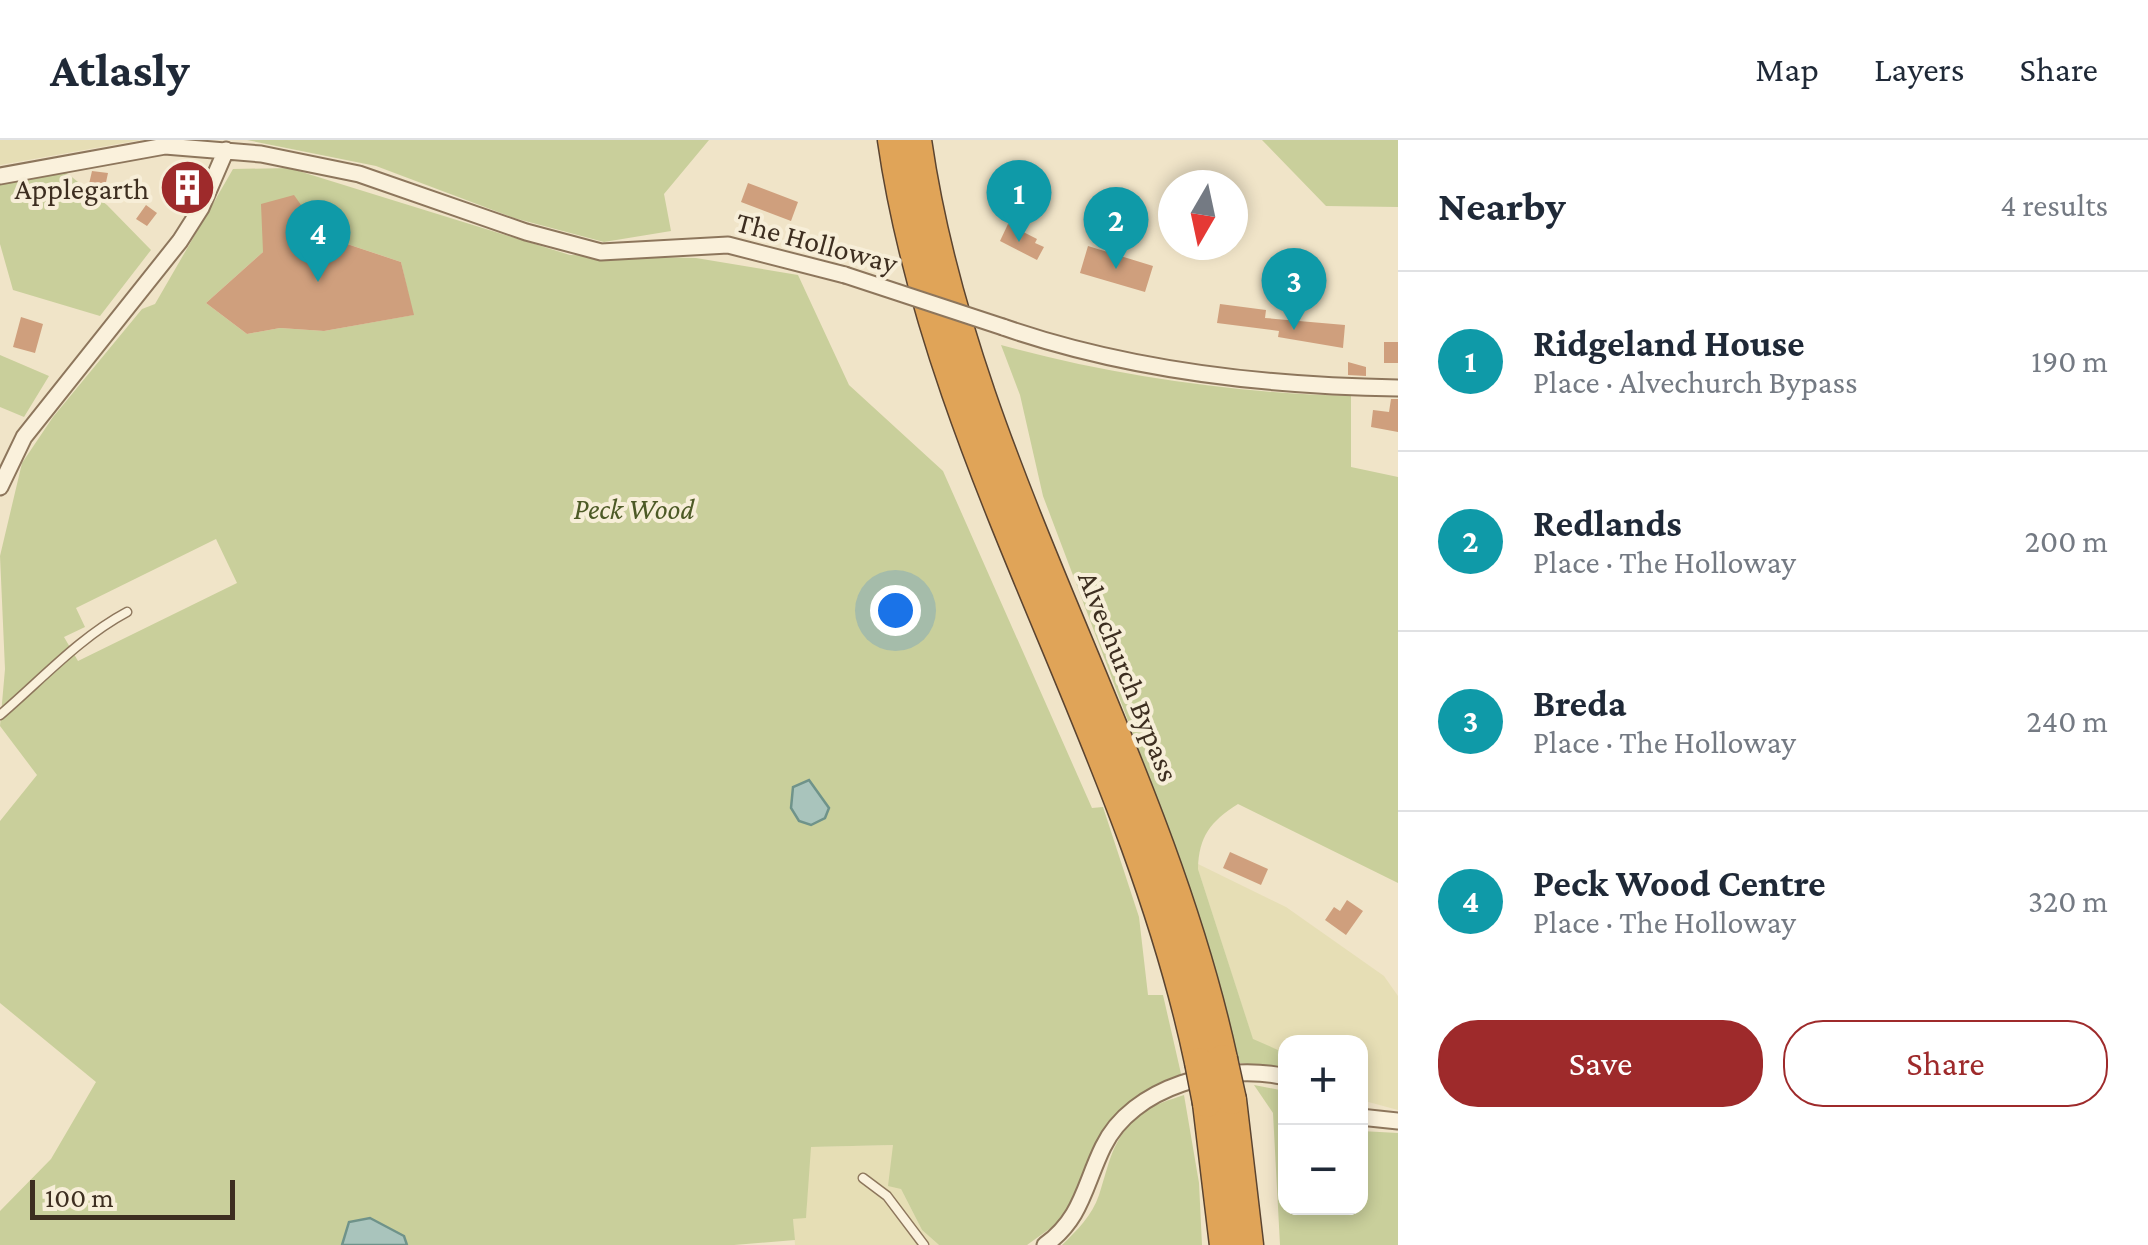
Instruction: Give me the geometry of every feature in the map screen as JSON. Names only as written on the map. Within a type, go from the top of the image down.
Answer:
[{"type":"highway","name":"Alvechurch Bypass","points":[[892,140],[930,309],[980,459],[1144,864],[1186,999],[1211,1060]]},
{"type":"highway","name":"Alvechurch Bypass","points":[[917,140],[953,312],[1003,453],[1148,808],[1210,999],[1211,1060],[1248,1245]]},
{"type":"highway","name":"Alvechurch Bypass","points":[[1219,1102],[1224,1245]]},
{"type":"street","name":"The Holloway","points":[[0,176],[165,146],[215,147],[360,174],[586,249],[616,252],[728,244],[845,275],[1076,348],[1228,376],[1315,387],[1398,388]]},
{"type":"street","points":[[0,487],[24,437],[190,224],[215,147]]},
{"type":"street","points":[[1046,1245],[1078,1213],[1113,1130],[1138,1105],[1182,1084],[1246,1072],[1278,1076]]},
{"type":"street","points":[[1368,1118],[1398,1121]]},
{"type":"lane","points":[[0,715],[77,651],[94,630],[127,612]]},
{"type":"lane","points":[[863,1178],[887,1196],[924,1245]]},
{"type":"shaded area","points":[[0,140],[140,140],[0,165]]},
{"type":"shaded area","points":[[1196,863],[1286,907],[1384,976],[1398,996],[1398,1110],[1368,1102],[1368,1035],[1278,1035],[1278,1050],[1253,1040]]},
{"type":"shaded area","points":[[894,1145],[901,1189],[922,1230],[939,1245],[795,1245],[793,1219],[806,1217],[810,1147]]},
{"type":"green space","points":[[247,140],[709,140],[664,194],[671,231],[604,242],[514,218],[376,166]]},
{"type":"green space","points":[[1262,140],[1398,140],[1398,207],[1326,206]]},
{"type":"green space","name":"Peck Wood","points":[[289,168],[570,255],[696,258],[798,275],[849,385],[943,471],[1092,808],[1103,807],[1139,917],[1148,995],[1163,995],[1182,1078],[1127,1107],[1066,1217],[1027,1245],[939,1245],[922,1230],[901,1189],[888,1186],[893,1145],[811,1147],[806,1218],[793,1219],[795,1240],[734,1245],[0,1245],[0,1211],[51,1159],[96,1082],[0,1003],[0,821],[37,775],[0,726],[5,669],[0,556],[22,463],[53,417],[142,309],[155,304],[233,169]],"holes":[[[323,236],[401,262],[413,315],[324,331],[280,328],[247,334],[206,303],[263,252]],[[216,539],[237,583],[78,661],[64,637],[85,627],[76,608]]]},
{"type":"green space","points":[[63,170],[107,205],[151,250],[100,316],[13,290],[0,244],[0,183]]},
{"type":"green space","points":[[1001,345],[1086,366],[1174,381],[1351,396],[1351,467],[1398,477],[1398,883],[1238,804],[1213,824],[1201,847],[1198,869],[1253,1039],[1278,1050],[1278,1068],[1240,1063],[1164,816],[1043,496],[1020,395]]},
{"type":"green space","points":[[0,355],[49,376],[24,417],[0,407]]},
{"type":"green space","points":[[1254,1085],[1278,1090],[1278,1207],[1273,1113]]},
{"type":"green space","points":[[1184,1095],[1199,1183],[1202,1245],[1062,1245],[1092,1210],[1113,1152],[1131,1123],[1146,1111]]},
{"type":"green space","points":[[1368,1131],[1398,1133],[1398,1245],[1280,1245],[1278,1215],[1368,1215]]},
{"type":"water","points":[[809,780],[829,808],[825,818],[811,825],[799,821],[791,808],[793,787]]},
{"type":"water","points":[[370,1218],[404,1236],[407,1245],[342,1245],[349,1222]]},
{"type":"building","points":[[174,166],[198,186],[189,199],[164,178]]},
{"type":"building","points":[[92,171],[108,173],[105,187],[89,184]]},
{"type":"building","points":[[748,183],[798,202],[791,221],[741,202]]},
{"type":"building","points":[[294,195],[323,236],[401,262],[414,315],[324,331],[280,328],[247,334],[206,303],[263,252],[261,204]]},
{"type":"building","points":[[146,205],[157,213],[147,226],[136,219]]},
{"type":"building","points":[[1008,224],[1044,247],[1037,260],[1000,241]]},
{"type":"building","points":[[1088,246],[1153,266],[1145,292],[1080,273]]},
{"type":"building","points":[[1220,304],[1266,310],[1265,318],[1345,325],[1343,348],[1278,337],[1279,331],[1217,323]]},
{"type":"building","points":[[21,317],[43,324],[35,353],[13,347]]},
{"type":"building","points":[[1384,342],[1398,342],[1398,363],[1384,363]]},
{"type":"building","points":[[1348,362],[1366,367],[1366,376],[1348,375]]},
{"type":"building","points":[[1391,399],[1398,399],[1398,432],[1371,427],[1373,410],[1389,412]]},
{"type":"building","points":[[1230,852],[1268,869],[1261,885],[1223,868]]},
{"type":"building","points":[[1347,900],[1363,911],[1346,935],[1325,920],[1334,907],[1340,911]]},
{"type":"place","name":"Applegarth","points":[[188,188]]},
{"type":"place","name":"Ridgeland House","points":[[1019,242]]},
{"type":"place","name":"Redlands","points":[[1116,269]]},
{"type":"place","name":"Peck Wood Centre","points":[[318,282]]},
{"type":"place","name":"Breda","points":[[1294,330]]}]
